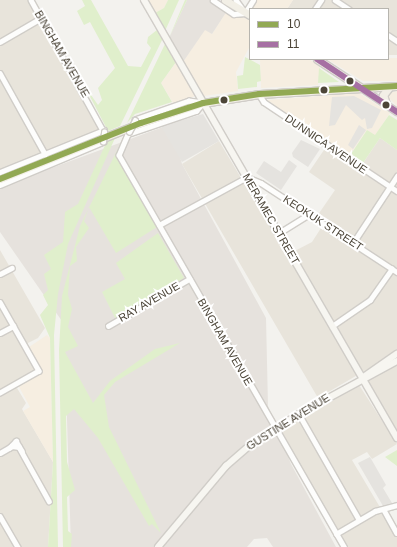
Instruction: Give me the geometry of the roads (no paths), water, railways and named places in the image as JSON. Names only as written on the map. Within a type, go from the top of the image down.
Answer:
[{"type":"main road","points":[[225,0],[247,14]]},
{"type":"main road","points":[[319,60],[360,87]]},
{"type":"main road","points":[[0,179],[141,122],[203,103],[259,94],[393,86]]},
{"type":"main road","points":[[386,104],[383,95],[393,86]]},
{"type":"street","name":"BINGHAM AVENUE","points":[[31,0],[104,131]]},
{"type":"street","name":"MERAMEC STREET","points":[[144,0],[397,438]]},
{"type":"street","points":[[213,0],[234,14],[247,14]]},
{"type":"street","points":[[236,0],[247,14]]},
{"type":"street","points":[[335,0],[347,8]]},
{"type":"street","points":[[0,42],[41,18]]},
{"type":"street","points":[[0,73],[45,154]]},
{"type":"street","points":[[360,87],[397,112]]},
{"type":"street","name":"DUNNICA AVENUE","points":[[259,94],[264,102],[397,191]]},
{"type":"street","name":"BINGHAM AVENUE","points":[[203,103],[189,101],[135,120],[128,133],[120,155],[274,429],[344,547]]},
{"type":"street","points":[[128,133],[196,111],[203,103]]},
{"type":"street","points":[[0,172],[104,131],[103,142],[0,185]]},
{"type":"street","points":[[353,243],[397,176]]},
{"type":"street","points":[[159,225],[247,177]]},
{"type":"street","name":"KEOKUK STREET","points":[[247,177],[310,214],[397,272]]},
{"type":"street","points":[[279,233],[310,214]]},
{"type":"street","points":[[0,274],[12,268]]},
{"type":"street","points":[[332,326],[370,300],[392,269]]},
{"type":"street","name":"RAY AVENUE","points":[[108,326],[189,279]]},
{"type":"street","points":[[0,302],[39,371],[0,393]]},
{"type":"street","points":[[0,333],[13,326]]},
{"type":"street","name":"GUSTINE AVENUE","points":[[362,378],[397,354]]},
{"type":"street","name":"GUSTINE AVENUE","points":[[158,547],[226,466],[274,429],[362,378],[397,361]]},
{"type":"street","points":[[299,414],[359,520]]},
{"type":"street","points":[[0,453],[15,446],[22,451],[49,501]]},
{"type":"street","points":[[336,534],[359,520],[397,505]]},
{"type":"street","points":[[384,510],[397,533]]},
{"type":"street","points":[[0,516],[18,547]]}]
